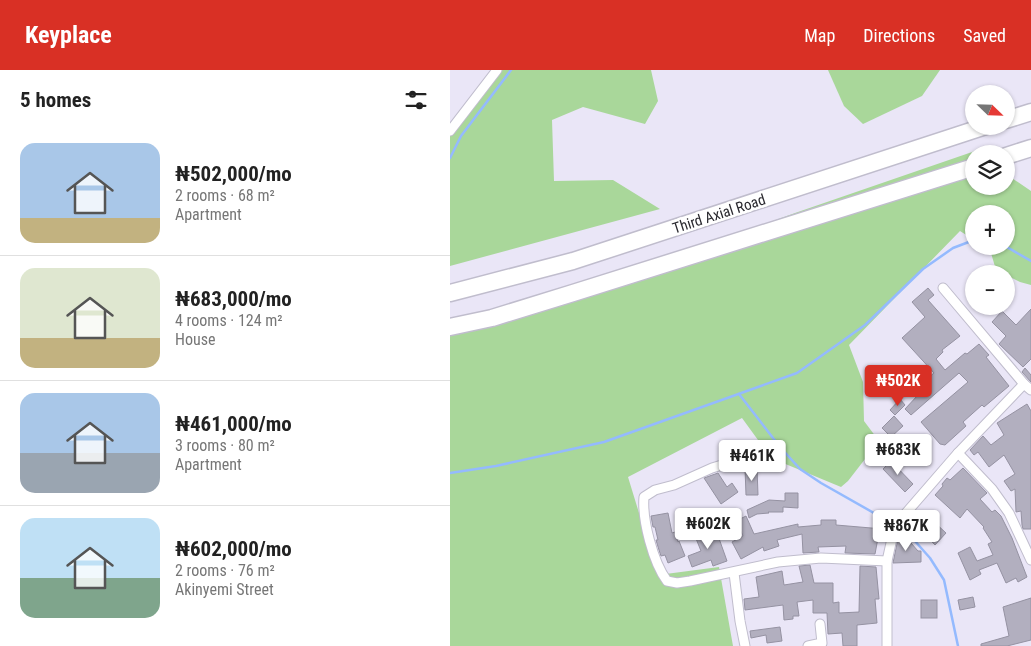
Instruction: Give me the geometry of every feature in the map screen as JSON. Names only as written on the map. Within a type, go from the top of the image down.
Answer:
[{"type":"highway","points":[[1015,117],[1031,112]]},
{"type":"highway","name":"Third Axial Road","points":[[450,293],[573,261],[965,133]]},
{"type":"highway","points":[[1015,153],[1031,148]]},
{"type":"highway","name":"Third Axial Road","points":[[450,327],[492,318],[965,169]]},
{"type":"street","points":[[450,131],[497,70]]},
{"type":"street","points":[[906,513],[958,453],[1028,387],[943,288]]},
{"type":"street","points":[[958,453],[992,489],[1009,513],[1031,560]]},
{"type":"street","points":[[748,457],[712,468],[674,485],[655,490],[644,497],[643,507],[650,542],[660,571],[667,581],[677,583],[734,573],[778,562],[821,558],[887,562]]},
{"type":"street","points":[[887,646],[887,562],[893,534]]},
{"type":"street","points":[[734,573],[745,646]]},
{"type":"street","points":[[808,646],[822,643],[820,624]]},
{"type":"green space","points":[[500,70],[651,70],[658,101],[645,124],[583,107],[552,120],[554,181],[613,180],[660,209],[450,266],[450,134]]},
{"type":"green space","points":[[828,70],[940,70],[922,96],[863,124],[844,106]]},
{"type":"green space","points":[[965,154],[965,195],[1015,195],[1015,180],[1031,191],[1031,285],[1015,280],[1015,265],[995,265],[992,255],[1015,255],[1015,205],[965,205],[965,234],[960,231],[849,345],[863,382],[864,421],[879,441],[848,481],[841,487],[771,458],[742,418],[628,477],[658,575],[719,567],[733,646],[450,646],[450,320],[585,290],[795,213]]},
{"type":"building","points":[[928,288],[934,295],[928,300],[960,336],[942,350],[943,352],[936,359],[945,370],[979,344],[989,355],[986,357],[1009,386],[984,407],[982,405],[963,422],[966,426],[945,445],[940,444],[921,422],[968,382],[959,373],[911,415],[905,409],[931,381],[928,378],[934,373],[902,338],[925,317],[912,302]]},
{"type":"building","points":[[1031,309],[1031,359],[1023,367],[999,344],[1006,336],[992,322],[998,315],[1006,315],[1016,325]]},
{"type":"building","points":[[1025,368],[1031,375],[1031,382],[1022,372]]},
{"type":"building","points":[[900,399],[905,405],[895,415],[890,410]]},
{"type":"building","points":[[1027,404],[1031,411],[1031,529],[1023,529],[1021,511],[1016,512],[1015,489],[1011,491],[1004,481],[1015,474],[1004,455],[989,467],[978,452],[974,455],[970,450],[983,436],[991,445],[1004,435],[997,423]]},
{"type":"building","points":[[894,416],[903,426],[891,437],[882,428]]},
{"type":"building","points":[[891,461],[913,484],[905,492],[883,469]]},
{"type":"building","points":[[745,468],[757,468],[758,495],[746,495]]},
{"type":"building","points":[[963,468],[987,493],[980,499],[992,512],[995,510],[1001,516],[1012,538],[1027,577],[1018,582],[1016,578],[1006,583],[997,563],[979,570],[981,574],[970,580],[958,553],[970,547],[977,561],[993,555],[988,544],[992,542],[984,527],[967,509],[960,518],[935,495],[947,478],[950,480]]},
{"type":"building","points":[[718,473],[727,487],[732,483],[738,492],[721,504],[704,478]]},
{"type":"building","points":[[785,493],[798,493],[798,508],[783,507],[783,512],[768,512],[749,518],[747,510],[769,500],[785,501]]},
{"type":"building","points":[[668,513],[672,533],[675,532],[685,556],[668,563],[665,555],[661,556],[651,516]]},
{"type":"building","points":[[746,516],[754,534],[798,524],[798,527],[821,525],[821,520],[836,520],[836,525],[883,529],[882,538],[878,538],[875,554],[845,553],[846,546],[818,547],[819,552],[803,553],[802,534],[777,540],[779,546],[764,551],[763,547],[741,559],[732,542],[743,536],[736,521]]},
{"type":"building","points":[[933,521],[946,533],[935,545],[924,533]]},
{"type":"building","points":[[716,530],[727,561],[713,566],[711,560],[692,567],[688,556],[701,551],[695,536]]},
{"type":"building","points":[[899,534],[904,535],[918,551],[921,551],[921,562],[893,563]]},
{"type":"building","points":[[810,565],[814,583],[833,583],[833,603],[839,602],[839,613],[859,612],[860,566],[876,567],[879,599],[875,599],[877,623],[857,625],[857,646],[843,646],[842,633],[828,634],[827,613],[813,613],[813,600],[797,602],[799,616],[793,616],[793,619],[784,620],[783,605],[745,610],[744,599],[759,597],[756,577],[782,571],[784,585],[803,582],[799,566]]},
{"type":"building","points":[[973,597],[975,607],[960,610],[958,600]]},
{"type":"building","points":[[1031,598],[1031,640],[1007,646],[981,646],[981,644],[1009,636],[1003,607]]},
{"type":"building","points":[[921,600],[937,600],[937,618],[921,618]]},
{"type":"building","points":[[780,627],[782,641],[767,643],[766,635],[751,638],[750,631]]},
{"type":"waterway","points":[[450,158],[461,136],[511,70]]},
{"type":"waterway","points":[[450,473],[496,466],[604,442],[797,373],[865,325],[923,269],[953,248],[965,243]]},
{"type":"waterway","points":[[1015,252],[1031,261]]},
{"type":"waterway","points":[[739,394],[780,447],[800,469],[888,521],[914,540],[930,558],[944,580],[958,646]]}]
